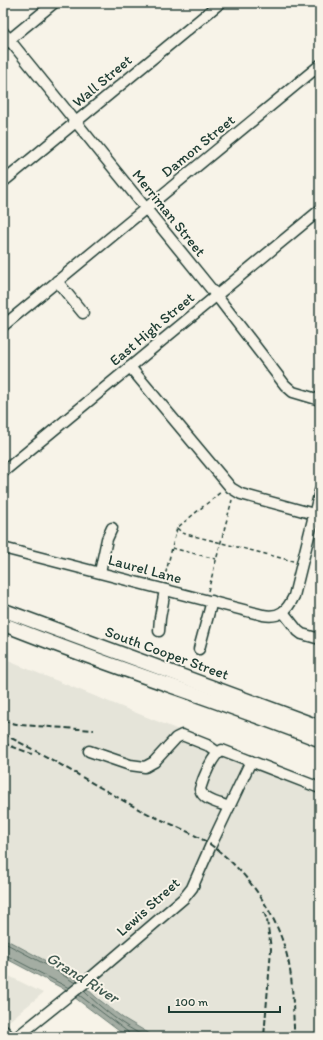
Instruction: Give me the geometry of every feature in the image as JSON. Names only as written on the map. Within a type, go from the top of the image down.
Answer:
[{"type":"main road","name":"South Cooper Street","points":[[3,610],[320,726]]},
{"type":"main road","name":"South Cooper Street","points":[[3,624],[126,670],[262,717],[320,740]]},
{"type":"street","points":[[5,39],[54,3]]},
{"type":"street","name":"Wall Street","points":[[3,182],[220,3]]},
{"type":"street","name":"Merriman Street","points":[[5,39],[146,208],[285,384],[294,392],[320,400]]},
{"type":"street","name":"Damon Street","points":[[3,326],[320,65]]},
{"type":"street","name":"East High Street","points":[[3,472],[320,210]]},
{"type":"street","points":[[57,281],[84,313]]},
{"type":"street","points":[[130,367],[232,488],[241,494],[314,514]]},
{"type":"street","points":[[320,492],[294,596],[290,606],[281,613],[302,634],[320,639]]},
{"type":"street","points":[[100,572],[107,539],[112,528]]},
{"type":"street","name":"Laurel Lane","points":[[3,548],[100,572],[210,596],[263,615],[269,616],[281,613]]},
{"type":"street","points":[[159,631],[164,585]]},
{"type":"street","points":[[199,649],[210,596]]},
{"type":"street","points":[[89,751],[130,765],[145,767],[154,762],[176,738],[182,735],[207,745],[217,752]]},
{"type":"street","points":[[229,807],[209,799],[201,793],[201,786],[211,762],[217,752],[222,750],[320,788]]},
{"type":"street","name":"Lewis Street","points":[[18,1037],[87,981],[184,898],[192,888],[210,845],[251,761]]},
{"type":"street","points":[[3,1030],[10,1037]]},
{"type":"path","points":[[164,585],[177,528],[222,491]]},
{"type":"path","points":[[210,596],[216,559],[232,500]]},
{"type":"path","points":[[177,528],[182,533],[293,561]]},
{"type":"path","points":[[172,548],[216,559]]},
{"type":"shaded area","points":[[3,659],[320,787],[320,1037],[150,1037],[3,941]]},
{"type":"shaded area","points":[[3,973],[43,993],[3,1026]]},
{"type":"water","name":"Grand River","points":[[3,938],[72,975],[97,998],[123,1018],[155,1037],[127,1037],[62,988],[3,957]]},
{"type":"railway","points":[[3,721],[21,725],[94,730]]},
{"type":"railway","points":[[3,734],[53,760],[135,807],[202,839],[226,857],[239,870],[251,884],[272,917],[286,952],[292,984],[294,1037]]},
{"type":"railway","points":[[3,743],[32,754]]},
{"type":"railway","points":[[264,912],[267,920],[271,949],[264,1037]]}]
